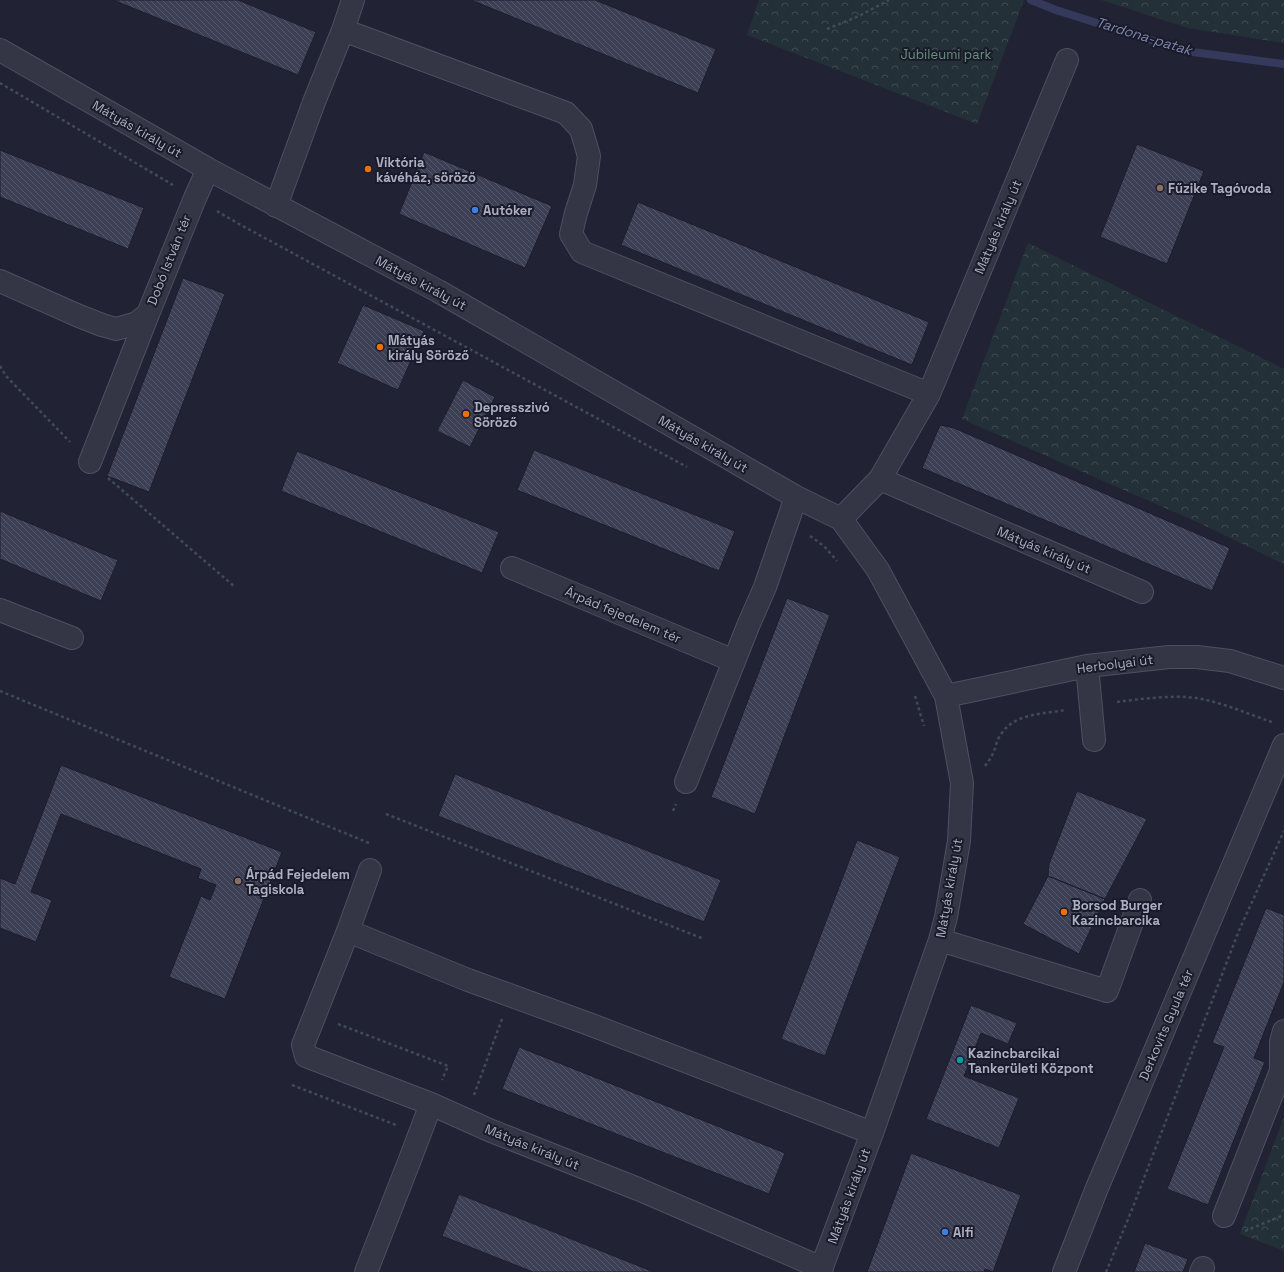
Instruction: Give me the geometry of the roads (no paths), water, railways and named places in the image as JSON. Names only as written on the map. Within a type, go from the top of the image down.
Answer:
[{"type":"street","points":[[276,206],[353,0]]},
{"type":"street","points":[[343,30],[566,113],[581,129],[589,156],[585,185],[576,212],[571,234],[582,252],[929,394]]},
{"type":"street","name":"Mátyás király út","points":[[0,50],[208,170],[438,291],[796,497],[841,519],[878,570],[946,696],[962,781],[959,841],[946,917],[940,940],[872,1133],[821,1270],[638,1189],[430,1104],[306,1056],[303,1045],[348,931]]},
{"type":"street","name":"Mátyás király út","points":[[841,519],[880,479],[929,394],[1067,60]]},
{"type":"street","name":"Dobó István tér","points":[[0,281],[102,325],[116,329],[137,323],[148,314],[195,198],[208,170]]},
{"type":"street","points":[[90,462],[148,314]]},
{"type":"street","name":"Mátyás király út","points":[[880,479],[1142,592]]},
{"type":"street","points":[[686,782],[765,587],[796,497]]},
{"type":"street","name":"Árpád fejedelem tér","points":[[512,568],[734,661]]},
{"type":"street","points":[[0,610],[72,638]]},
{"type":"street","name":"Herbolyai út","points":[[946,696],[1087,666],[1169,657],[1197,657],[1230,661],[1284,678]]},
{"type":"street","points":[[1087,666],[1094,740]]},
{"type":"street","name":"Derkovits Gyula tér","points":[[1064,1272],[1097,1188],[1277,781],[1284,745]]},
{"type":"street","points":[[370,870],[348,931],[468,980],[589,1024],[872,1133]]},
{"type":"street","points":[[940,940],[1107,991],[1140,900]]},
{"type":"street","points":[[1224,1216],[1281,1071],[1281,1042],[1284,1031]]},
{"type":"street","points":[[366,1272],[430,1104]]},
{"type":"waterway","name":"Tardona-patak","points":[[1031,0],[1056,10],[1185,51],[1284,64]]},
{"type":"place","name":"Viktória kávéház, söröző","points":[[368,169]]},
{"type":"place","name":"Fűzike Tagóvoda","points":[[1160,188]]},
{"type":"place","name":"Autóker","points":[[475,210]]},
{"type":"place","name":"Mátyás király Söröző","points":[[380,347]]},
{"type":"place","name":"Depresszivó Söröző","points":[[466,414]]},
{"type":"place","name":"Árpád Fejedelem Tagiskola","points":[[238,881]]},
{"type":"place","name":"Borsod Burger Kazincbarcika","points":[[1064,912]]},
{"type":"place","name":"Kazincbarcikai Tankerületi Központ","points":[[960,1060]]},
{"type":"place","name":"Alfi","points":[[945,1232]]},
{"type":"park label","name":"Jubileumi park","points":[[946,54]]}]
